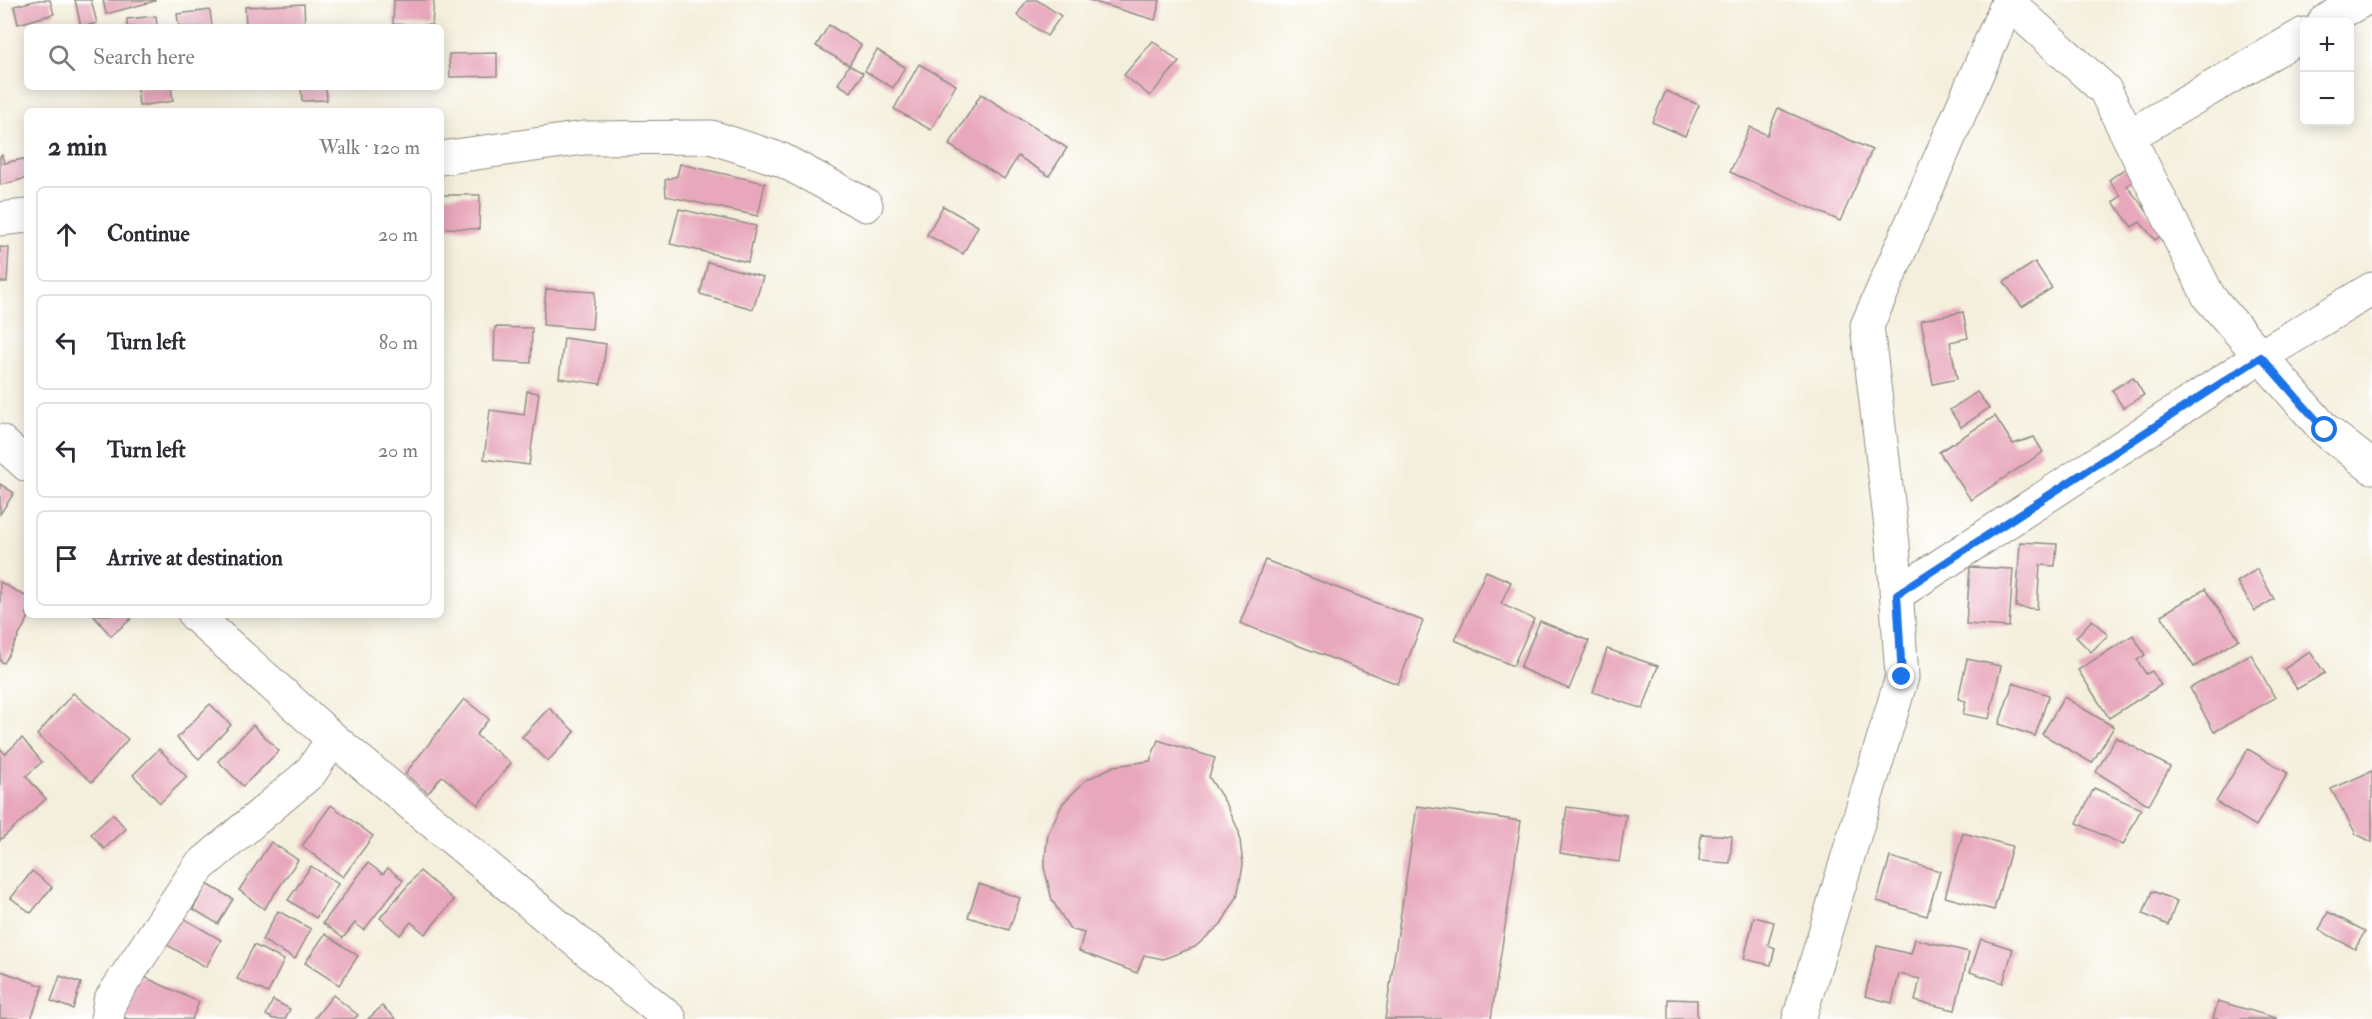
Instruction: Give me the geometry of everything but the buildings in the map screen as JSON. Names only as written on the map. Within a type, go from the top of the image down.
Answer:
[{"type":"street","points":[[2331,18],[2362,0]]},
{"type":"street","points":[[1799,1019],[1902,677],[1893,544],[1867,326],[2009,1],[2105,90],[2209,297],[2325,430],[2372,467]]},
{"type":"street","points":[[2129,136],[2300,36]]},
{"type":"street","points":[[444,158],[584,138],[711,137],[782,160],[866,205]]},
{"type":"street","points":[[0,219],[24,216]]},
{"type":"street","points":[[1897,594],[2261,357],[2372,289]]},
{"type":"street","points":[[0,441],[24,462]]},
{"type":"street","points":[[198,618],[333,739],[670,1019]]},
{"type":"street","points":[[107,1019],[110,1001],[199,867],[310,773],[333,739]]},
{"type":"route","points":[[1902,677],[1897,594],[2261,357],[2325,430]]}]
